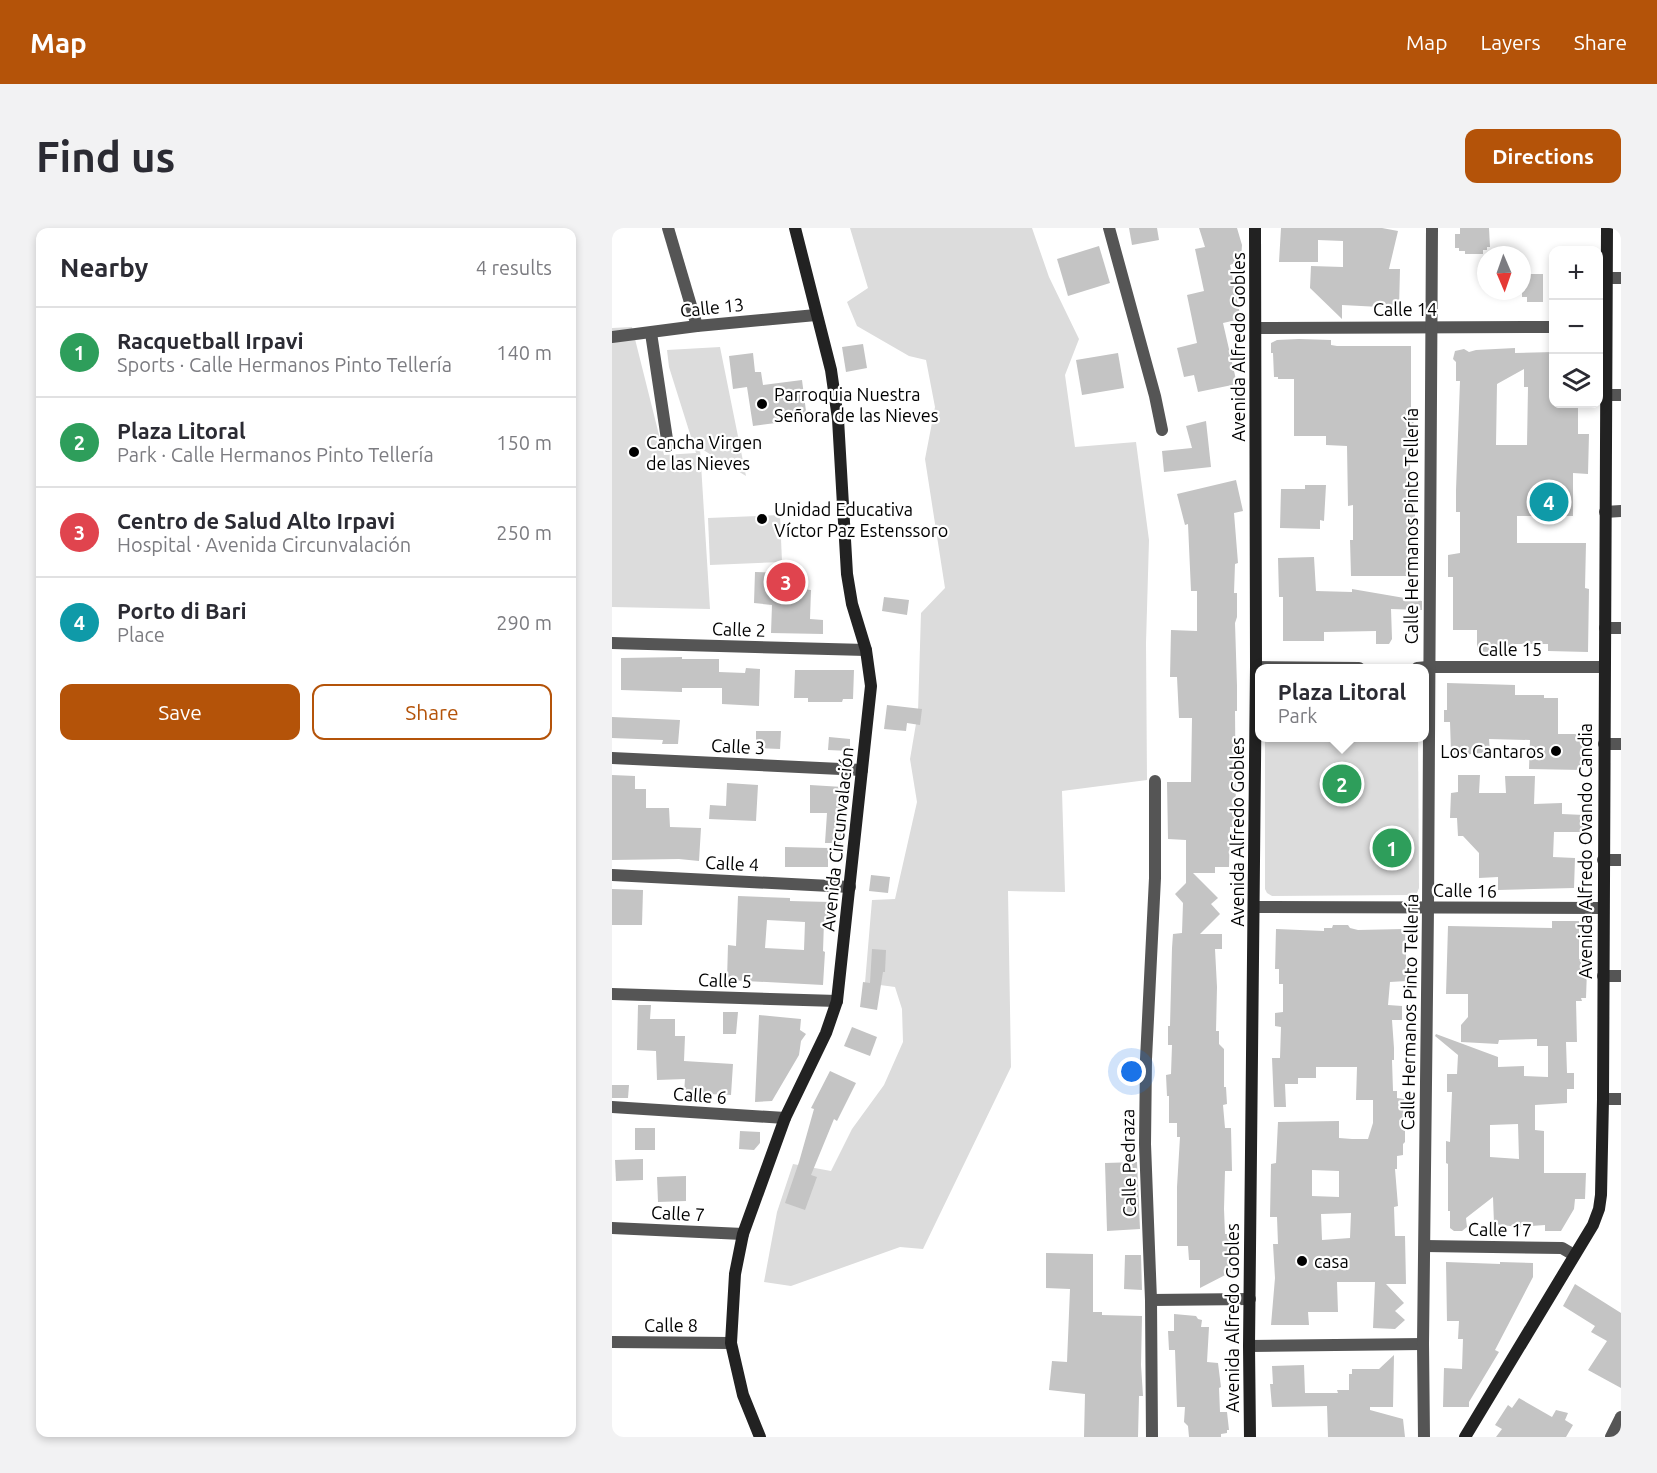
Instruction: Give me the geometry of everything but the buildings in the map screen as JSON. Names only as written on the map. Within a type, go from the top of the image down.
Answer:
[{"type":"main road","name":"Avenida Circunvalación","points":[[760,1437],[742,1395],[730,1343],[735,1274],[743,1234],[785,1118],[826,1033],[837,1001],[871,686],[866,650],[852,604],[847,574],[838,419],[831,370],[795,228]]},
{"type":"main road","name":"Avenida Alfredo Gobles","points":[[1255,228],[1256,664]]},
{"type":"main road","name":"Avenida Alfredo Ovando Candia","points":[[1603,315],[1607,228]]},
{"type":"main road","name":"Avenida Alfredo Ovando Candia","points":[[1465,1437],[1593,1225],[1601,1195],[1605,628],[1603,350]]},
{"type":"main road","name":"Avenida Alfredo Gobles","points":[[1250,1437],[1256,742]]},
{"type":"street","points":[[668,228],[697,326]]},
{"type":"street","points":[[1109,228],[1155,396],[1162,430]]},
{"type":"street","name":"Calle Hermanos Pinto Tellería","points":[[1422,664],[1432,228]]},
{"type":"street","points":[[1606,278],[1621,278]]},
{"type":"street","name":"Calle 13","points":[[612,337],[697,326],[816,315]]},
{"type":"street","name":"Calle 14","points":[[1257,328],[1549,327]]},
{"type":"street","points":[[651,333],[668,446]]},
{"type":"street","points":[[1605,395],[1621,394]]},
{"type":"street","points":[[1605,512],[1621,511]]},
{"type":"street","points":[[1605,628],[1621,628]]},
{"type":"street","name":"Calle 2","points":[[612,643],[866,650]]},
{"type":"street","name":"Calle 15","points":[[1429,668],[1604,667]]},
{"type":"street","name":"Calle Hermanos Pinto Tellería","points":[[1424,742],[1428,908],[1424,1437]]},
{"type":"street","points":[[1604,744],[1621,744]]},
{"type":"street","name":"Calle 3","points":[[612,758],[862,770]]},
{"type":"street","name":"Calle Pedraza","points":[[1152,1437],[1146,1070],[1155,878],[1155,781]]},
{"type":"street","points":[[1603,860],[1621,861]]},
{"type":"street","name":"Calle 4","points":[[612,875],[850,887]]},
{"type":"street","name":"Calle 16","points":[[1255,907],[1603,908]]},
{"type":"street","points":[[1603,976],[1621,976]]},
{"type":"street","name":"Calle 5","points":[[612,994],[837,1001]]},
{"type":"street","points":[[1603,1099],[1621,1099]]},
{"type":"street","name":"Calle 6","points":[[612,1107],[785,1118]]},
{"type":"street","name":"Calle 7","points":[[612,1228],[743,1234]]},
{"type":"street","name":"Calle 17","points":[[1425,1246],[1562,1248],[1574,1255]]},
{"type":"street","points":[[1151,1300],[1250,1299]]},
{"type":"street","name":"Calle 8","points":[[612,1342],[730,1343]]},
{"type":"street","points":[[1249,1346],[1423,1344]]},
{"type":"street","points":[[1611,1437],[1621,1417]]},
{"type":"shaded area","points":[[850,228],[1032,228],[1049,277],[1079,339],[1065,375],[1075,447],[1136,442],[1149,540],[1146,643],[1147,780],[1062,791],[1065,892],[1008,891],[1011,1067],[923,1249],[900,1247],[791,1286],[764,1282],[777,1212],[793,1164],[831,1171],[852,1129],[884,1085],[903,1042],[902,1009],[895,987],[865,983],[872,900],[895,899],[917,802],[910,759],[918,712],[921,613],[945,588],[925,459],[935,407],[926,360],[909,356],[857,326],[847,302],[868,288]]},
{"type":"shaded area","points":[[632,327],[664,455],[696,453],[669,367],[667,350],[720,347],[746,476],[700,448],[710,609],[612,607],[612,328]]},
{"type":"shaded area","points":[[780,515],[782,562],[710,565],[708,518]]},
{"type":"shaded area","points":[[1265,742],[1418,742],[1419,888],[1417,893],[1412,895],[1272,896],[1265,889]]},
{"type":"place","name":"Parroquia Nuestra Señora de las Nieves","points":[[762,404]]},
{"type":"place","name":"Cancha Virgen de las Nieves","points":[[634,452]]},
{"type":"place","name":"Porto di Bari","points":[[1549,502]]},
{"type":"place","name":"Unidad Educativa Víctor Paz Estenssoro","points":[[762,519]]},
{"type":"place","name":"Centro de Salud Alto Irpavi","points":[[786,582]]},
{"type":"place","name":"Los Cantaros","points":[[1556,751]]},
{"type":"place","name":"Plaza Litoral","points":[[1342,784]]},
{"type":"place","name":"Racquetball Irpavi","points":[[1392,848]]},
{"type":"place","name":"casa","points":[[1302,1261]]}]
